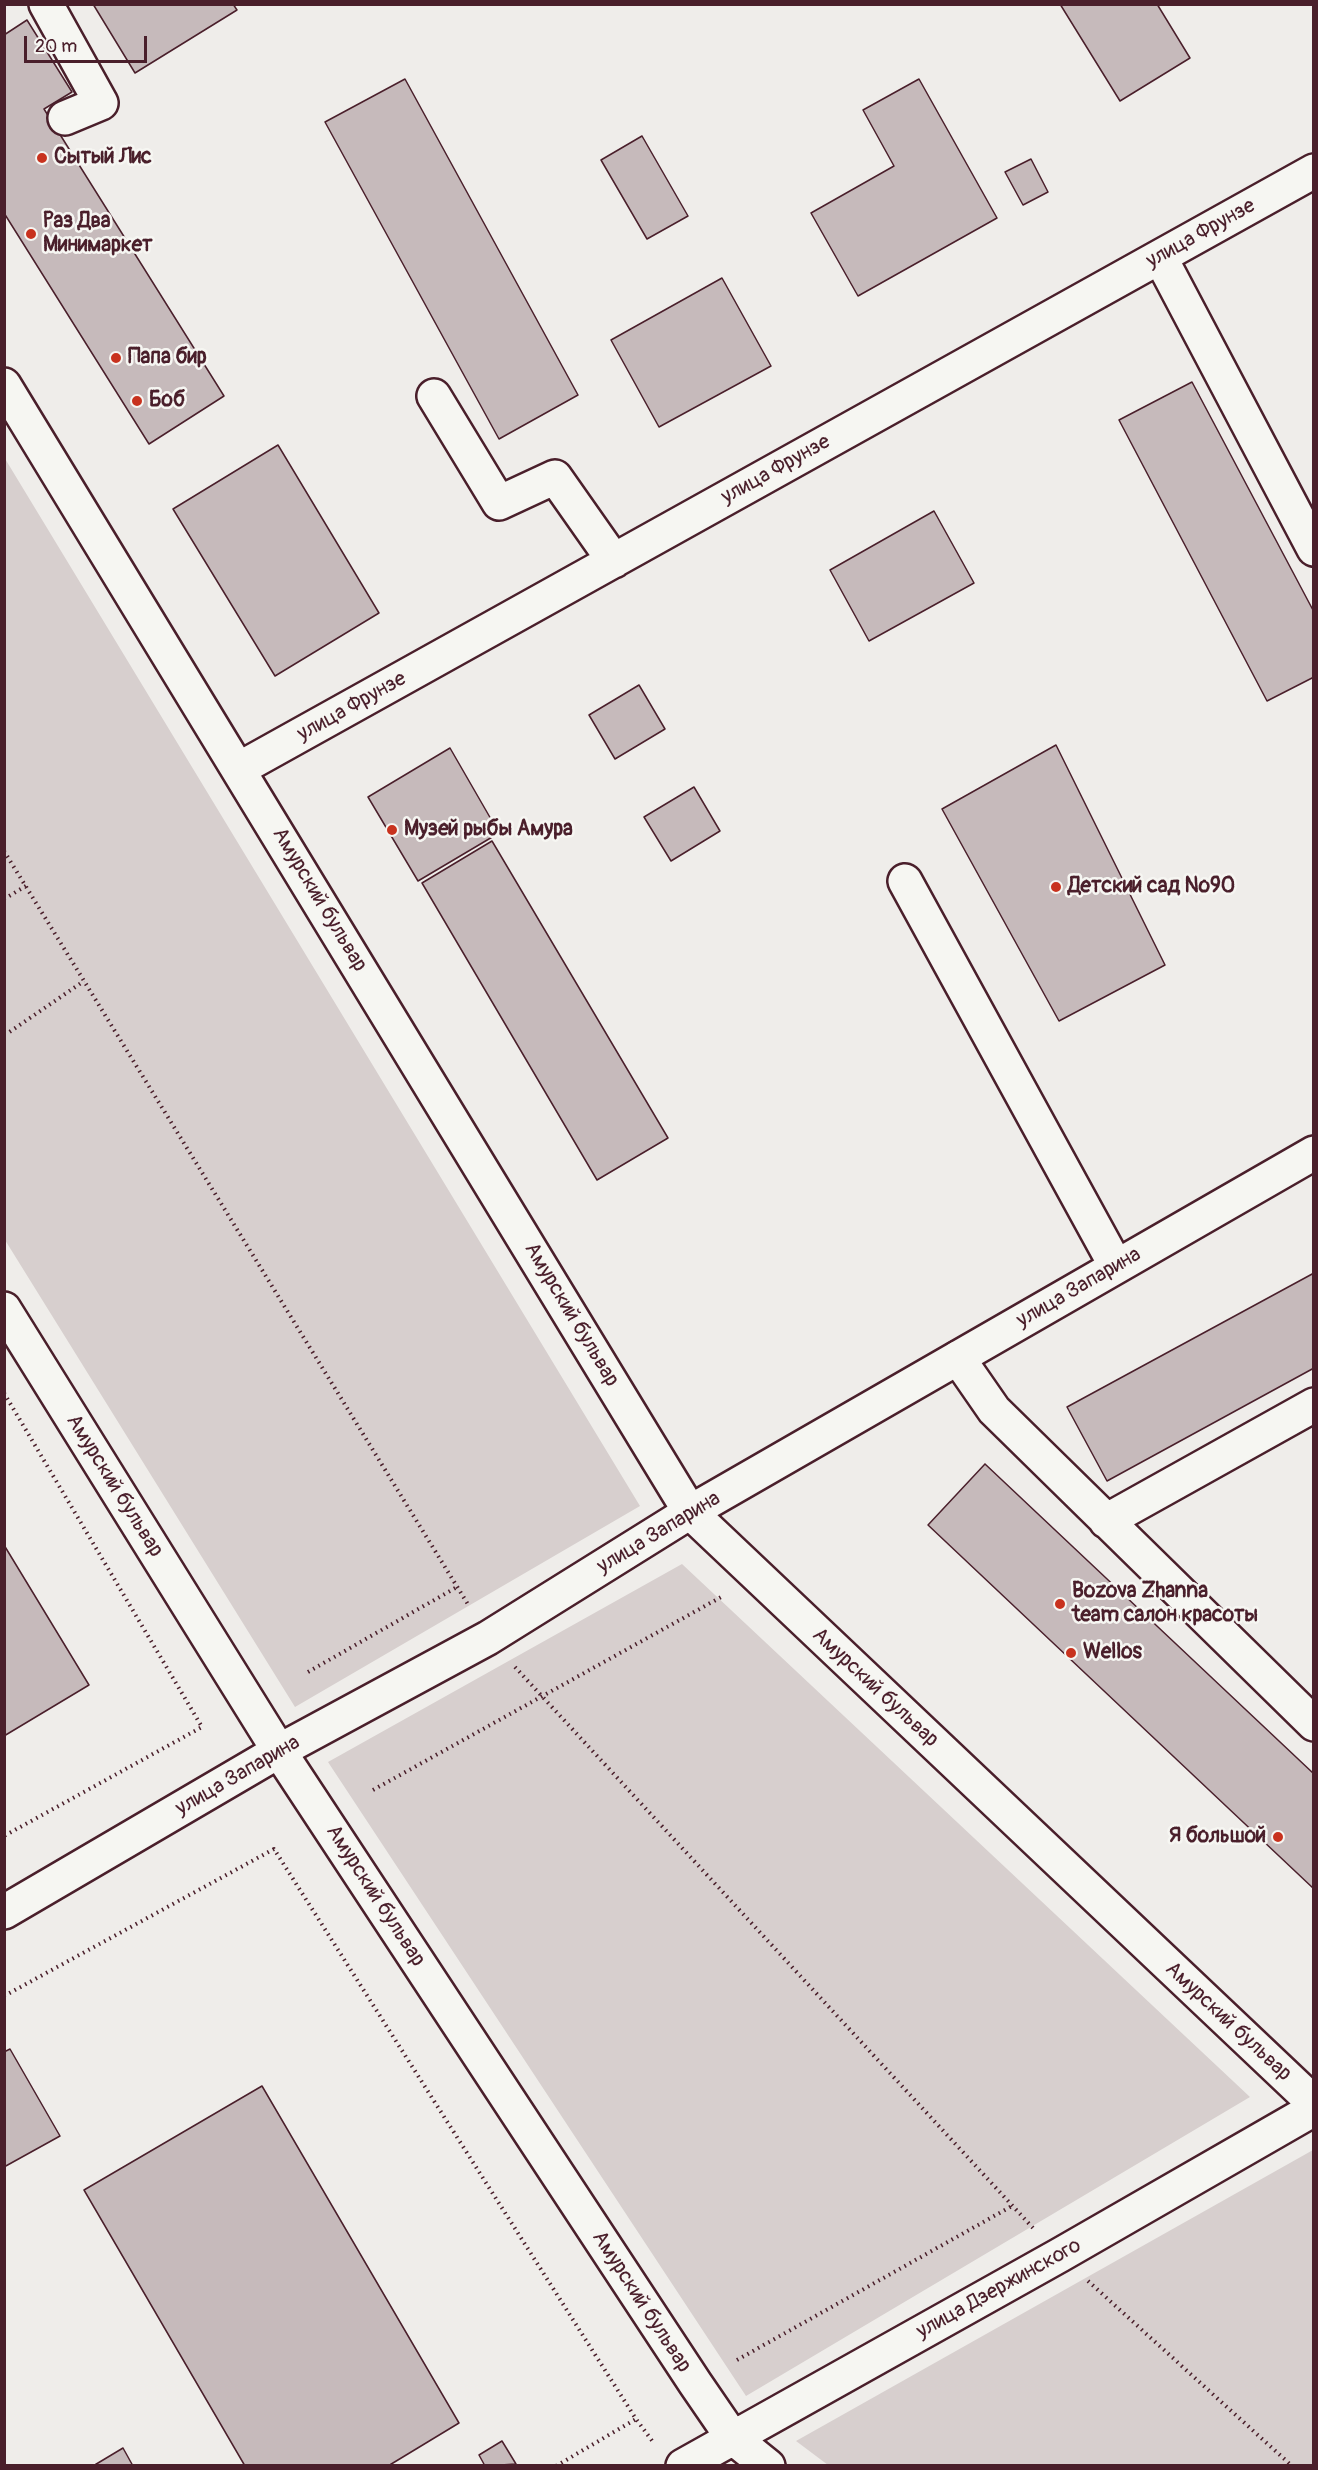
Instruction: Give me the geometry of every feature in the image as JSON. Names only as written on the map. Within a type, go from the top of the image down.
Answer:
[{"type":"street","points":[[46,4],[101,103],[65,118]]},
{"type":"street","name":"улица Фрунзе","points":[[239,769],[1314,171]]},
{"type":"street","points":[[1160,257],[1314,549]]},
{"type":"street","name":"Амурский бульвар","points":[[4,385],[690,1512],[1314,2103]]},
{"type":"street","points":[[434,396],[499,503],[555,477],[614,561]]},
{"type":"street","points":[[905,881],[1116,1266]]},
{"type":"street","name":"улица Запарина","points":[[4,1912],[279,1751],[488,1638],[690,1512],[1314,1153]]},
{"type":"street","name":"Амурский бульвар","points":[[4,1309],[279,1751],[688,2373],[732,2437],[768,2466]]},
{"type":"street","points":[[958,1358],[994,1410],[1314,1724]]},
{"type":"street","points":[[1106,1521],[1314,1405]]},
{"type":"street","name":"улица Дзержинского","points":[[683,2466],[1060,2255],[1314,2109]]},
{"type":"path","points":[[4,851],[488,1638],[1012,2206],[1060,2255],[1292,2466]]},
{"type":"path","points":[[4,899],[26,886]]},
{"type":"path","points":[[4,1033],[8,1033],[84,981]]},
{"type":"path","points":[[4,1393],[202,1727],[4,1836]]},
{"type":"path","points":[[373,1790],[758,1577]]},
{"type":"path","points":[[308,1672],[457,1587]]},
{"type":"path","points":[[4,1995],[274,1849],[636,2419],[655,2444]]},
{"type":"path","points":[[736,2360],[1012,2206]]},
{"type":"path","points":[[556,2466],[636,2419]]},
{"type":"shaded area","points":[[4,457],[640,1506],[295,1707],[5,1240]]},
{"type":"shaded area","points":[[682,1564],[1250,2097],[746,2396],[328,1762]]},
{"type":"shaded area","points":[[1313,2150],[1313,2465],[828,2465],[796,2441]]},
{"type":"building","points":[[93,4],[233,4],[237,10],[135,73]]},
{"type":"building","points":[[1060,4],[1157,4],[1190,58],[1120,101]]},
{"type":"building","points":[[27,20],[72,92],[44,109],[224,396],[149,444],[4,213],[4,35]]},
{"type":"building","points":[[405,79],[578,395],[499,439],[325,122]]},
{"type":"building","points":[[919,79],[997,218],[858,296],[811,213],[894,166],[863,110]]},
{"type":"building","points":[[642,136],[688,216],[647,239],[601,160]]},
{"type":"building","points":[[1031,159],[1048,192],[1023,205],[1005,172]]},
{"type":"building","points":[[722,278],[771,366],[659,427],[611,340]]},
{"type":"building","points":[[1192,382],[1314,612],[1314,677],[1267,701],[1119,420]]},
{"type":"building","points":[[278,445],[379,613],[275,676],[173,509]]},
{"type":"building","points":[[934,511],[974,583],[869,641],[830,570]]},
{"type":"building","points":[[639,685],[665,729],[615,759],[589,715]]},
{"type":"building","name":"Детский сад №90","points":[[1056,745],[1165,965],[1059,1021],[942,809]]},
{"type":"building","points":[[450,748],[499,833],[418,881],[368,797]]},
{"type":"building","points":[[694,787],[720,831],[671,861],[644,817]]},
{"type":"building","points":[[492,841],[668,1138],[597,1180],[422,883]]},
{"type":"building","points":[[1314,1273],[1314,1368],[1107,1481],[1067,1407]]},
{"type":"building","points":[[985,1464],[1314,1774],[1314,1889],[928,1525]]},
{"type":"building","points":[[4,1545],[89,1685],[4,1736]]},
{"type":"building","points":[[10,2049],[60,2136],[4,2167],[4,2052]]},
{"type":"building","points":[[262,2086],[459,2423],[388,2466],[245,2466],[84,2190]]},
{"type":"building","points":[[502,2441],[516,2464],[485,2466],[479,2455]]},
{"type":"building","points":[[123,2448],[133,2466],[93,2466]]},
{"type":"place","name":"Сытый Лис","points":[[42,158]]},
{"type":"place","name":"Раз Два Минимаркет","points":[[31,234]]},
{"type":"place","name":"Папа бир","points":[[116,358]]},
{"type":"place","name":"Боб","points":[[137,401]]},
{"type":"place","name":"Музей рыбы Амура","points":[[392,830]]},
{"type":"place","name":"Детский сад №90","points":[[1056,887]]},
{"type":"place","name":"Bozova Zhanna team салон красоты","points":[[1060,1604]]},
{"type":"place","name":"Wellos","points":[[1071,1653]]},
{"type":"place","name":"Я большой","points":[[1278,1837]]}]
